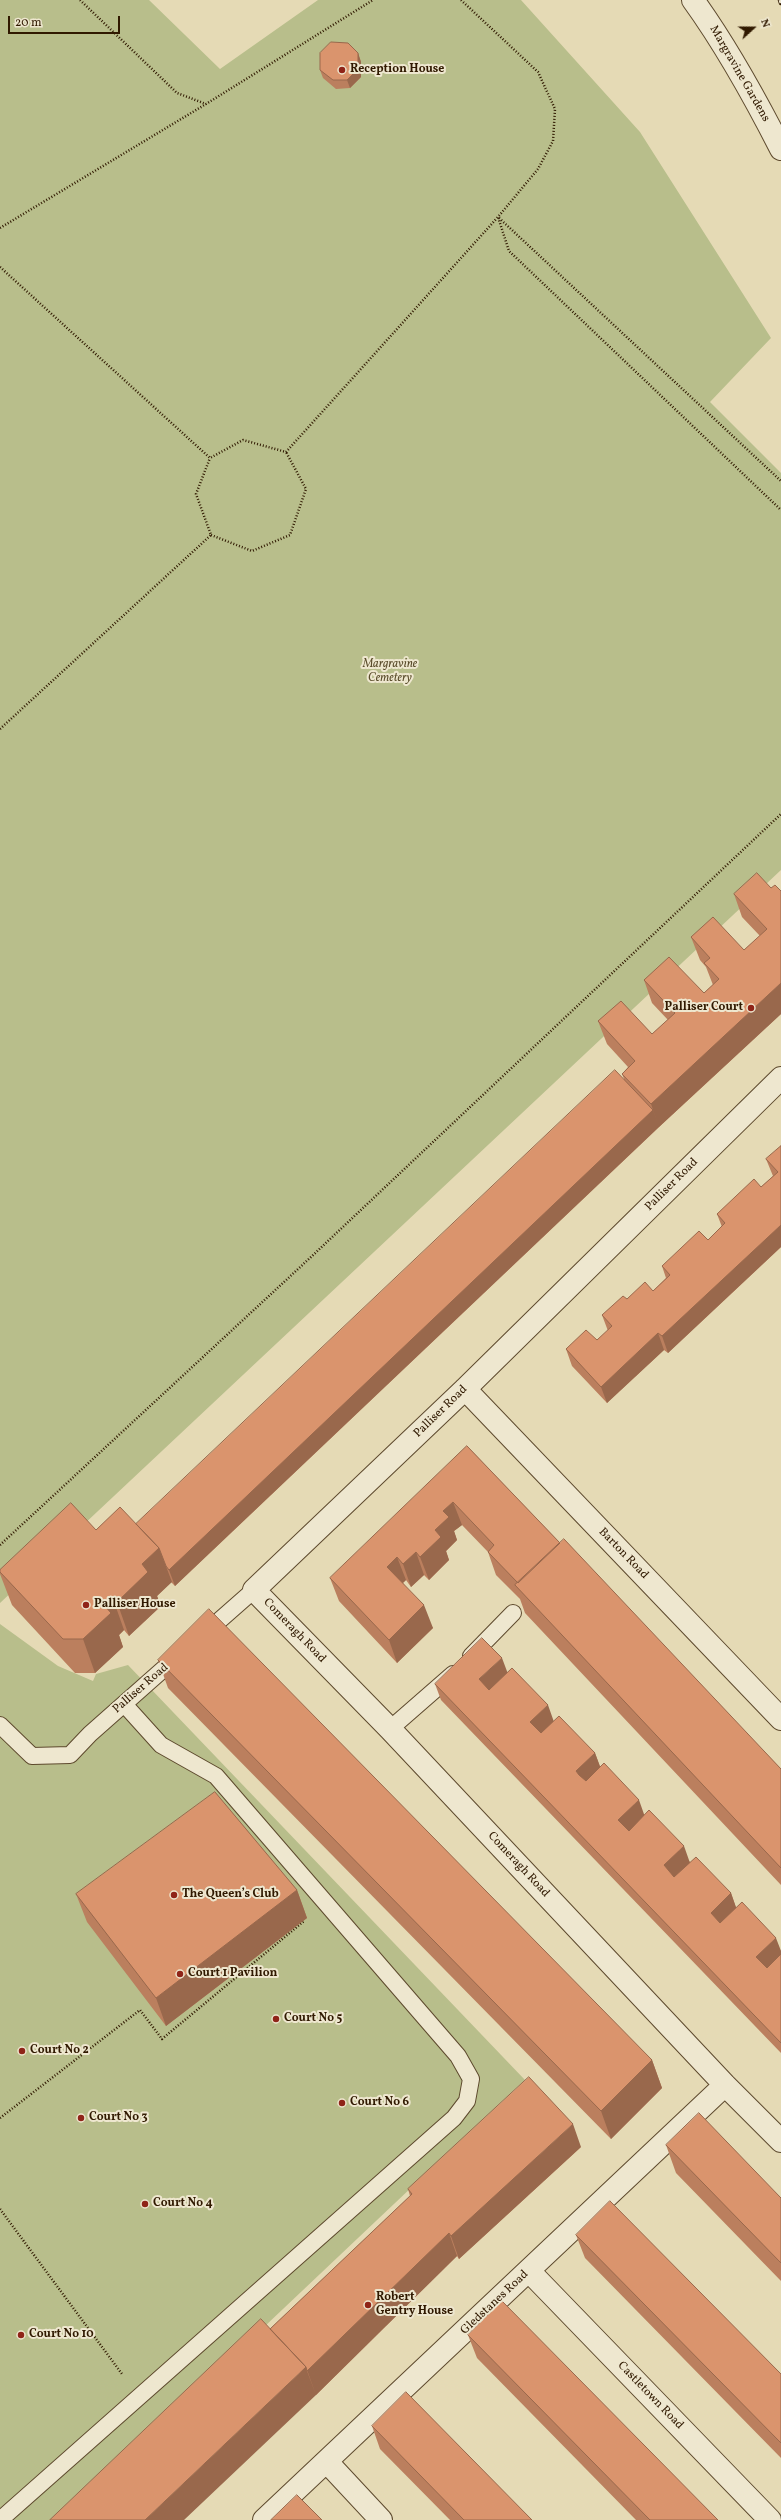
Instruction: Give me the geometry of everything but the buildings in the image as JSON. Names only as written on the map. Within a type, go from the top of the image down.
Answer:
[{"type":"street","name":"Margravine Gardens","points":[[694,0],[736,66],[781,149]]},
{"type":"street","name":"Palliser Road","points":[[254,1590],[465,1389],[781,1078]]},
{"type":"street","name":"Barton Road","points":[[465,1389],[781,1719]]},
{"type":"street","name":"Comeragh Road","points":[[254,1590],[390,1729],[725,2085],[781,2141]]},
{"type":"street","name":"Gledstanes Road","points":[[264,2520],[725,2085]]},
{"type":"street","name":"Castletown Road","points":[[529,2271],[770,2520]]},
{"type":"street","points":[[327,2462],[381,2520]]},
{"type":"lane","name":"Palliser Road","points":[[0,1725],[32,1756],[70,1755],[90,1734],[254,1590]]},
{"type":"lane","points":[[390,1729],[437,1689],[513,1613]]},
{"type":"lane","points":[[0,2520],[454,2118],[467,2101],[471,2079],[458,2056],[216,1776],[161,1745],[124,1704]]},
{"type":"path","points":[[80,0],[176,93],[206,104]]},
{"type":"path","points":[[0,228],[206,104],[373,0]]},
{"type":"path","points":[[286,452],[498,217],[538,169],[553,141],[555,109],[538,72],[461,0]]},
{"type":"path","points":[[498,217],[781,481]]},
{"type":"path","points":[[498,217],[509,251],[781,510]]},
{"type":"path","points":[[0,267],[210,458]]},
{"type":"path","points":[[244,440],[286,452],[306,489],[290,535],[252,551],[211,535],[196,494],[210,458],[244,440]]},
{"type":"path","points":[[0,730],[211,535]]},
{"type":"path","points":[[0,1545],[311,1257],[781,814]]},
{"type":"path","points":[[0,2118],[140,2010],[162,2039],[307,1918]]},
{"type":"path","points":[[0,2209],[139,2397]]},
{"type":"green space","name":"Margravine Cemetery","points":[[0,0],[149,0],[220,69],[318,0],[521,0],[640,132],[771,338],[710,402],[781,473],[781,870],[0,1603]]},
{"type":"green space","name":"The Queen’s Club","points":[[0,1624],[58,1666],[93,1681],[96,1674],[128,1665],[525,2080],[60,2520],[0,2520]]},
{"type":"place","name":"Reception House","points":[[342,70]]},
{"type":"place","name":"Palliser Court","points":[[751,1008]]},
{"type":"place","name":"Palliser House","points":[[86,1605]]},
{"type":"place","name":"The Queen’s Club","points":[[174,1895]]},
{"type":"place","name":"Court 1 Pavilion","points":[[180,1974]]},
{"type":"place","name":"Court No 5","points":[[276,2019]]},
{"type":"place","name":"Court No 2","points":[[22,2051]]},
{"type":"place","name":"Court No 6","points":[[342,2103]]},
{"type":"place","name":"Court No 3","points":[[81,2118]]},
{"type":"place","name":"Court No 4","points":[[145,2204]]},
{"type":"place","name":"Robert Gentry House","points":[[368,2305]]},
{"type":"place","name":"Court No 10","points":[[21,2335]]}]
